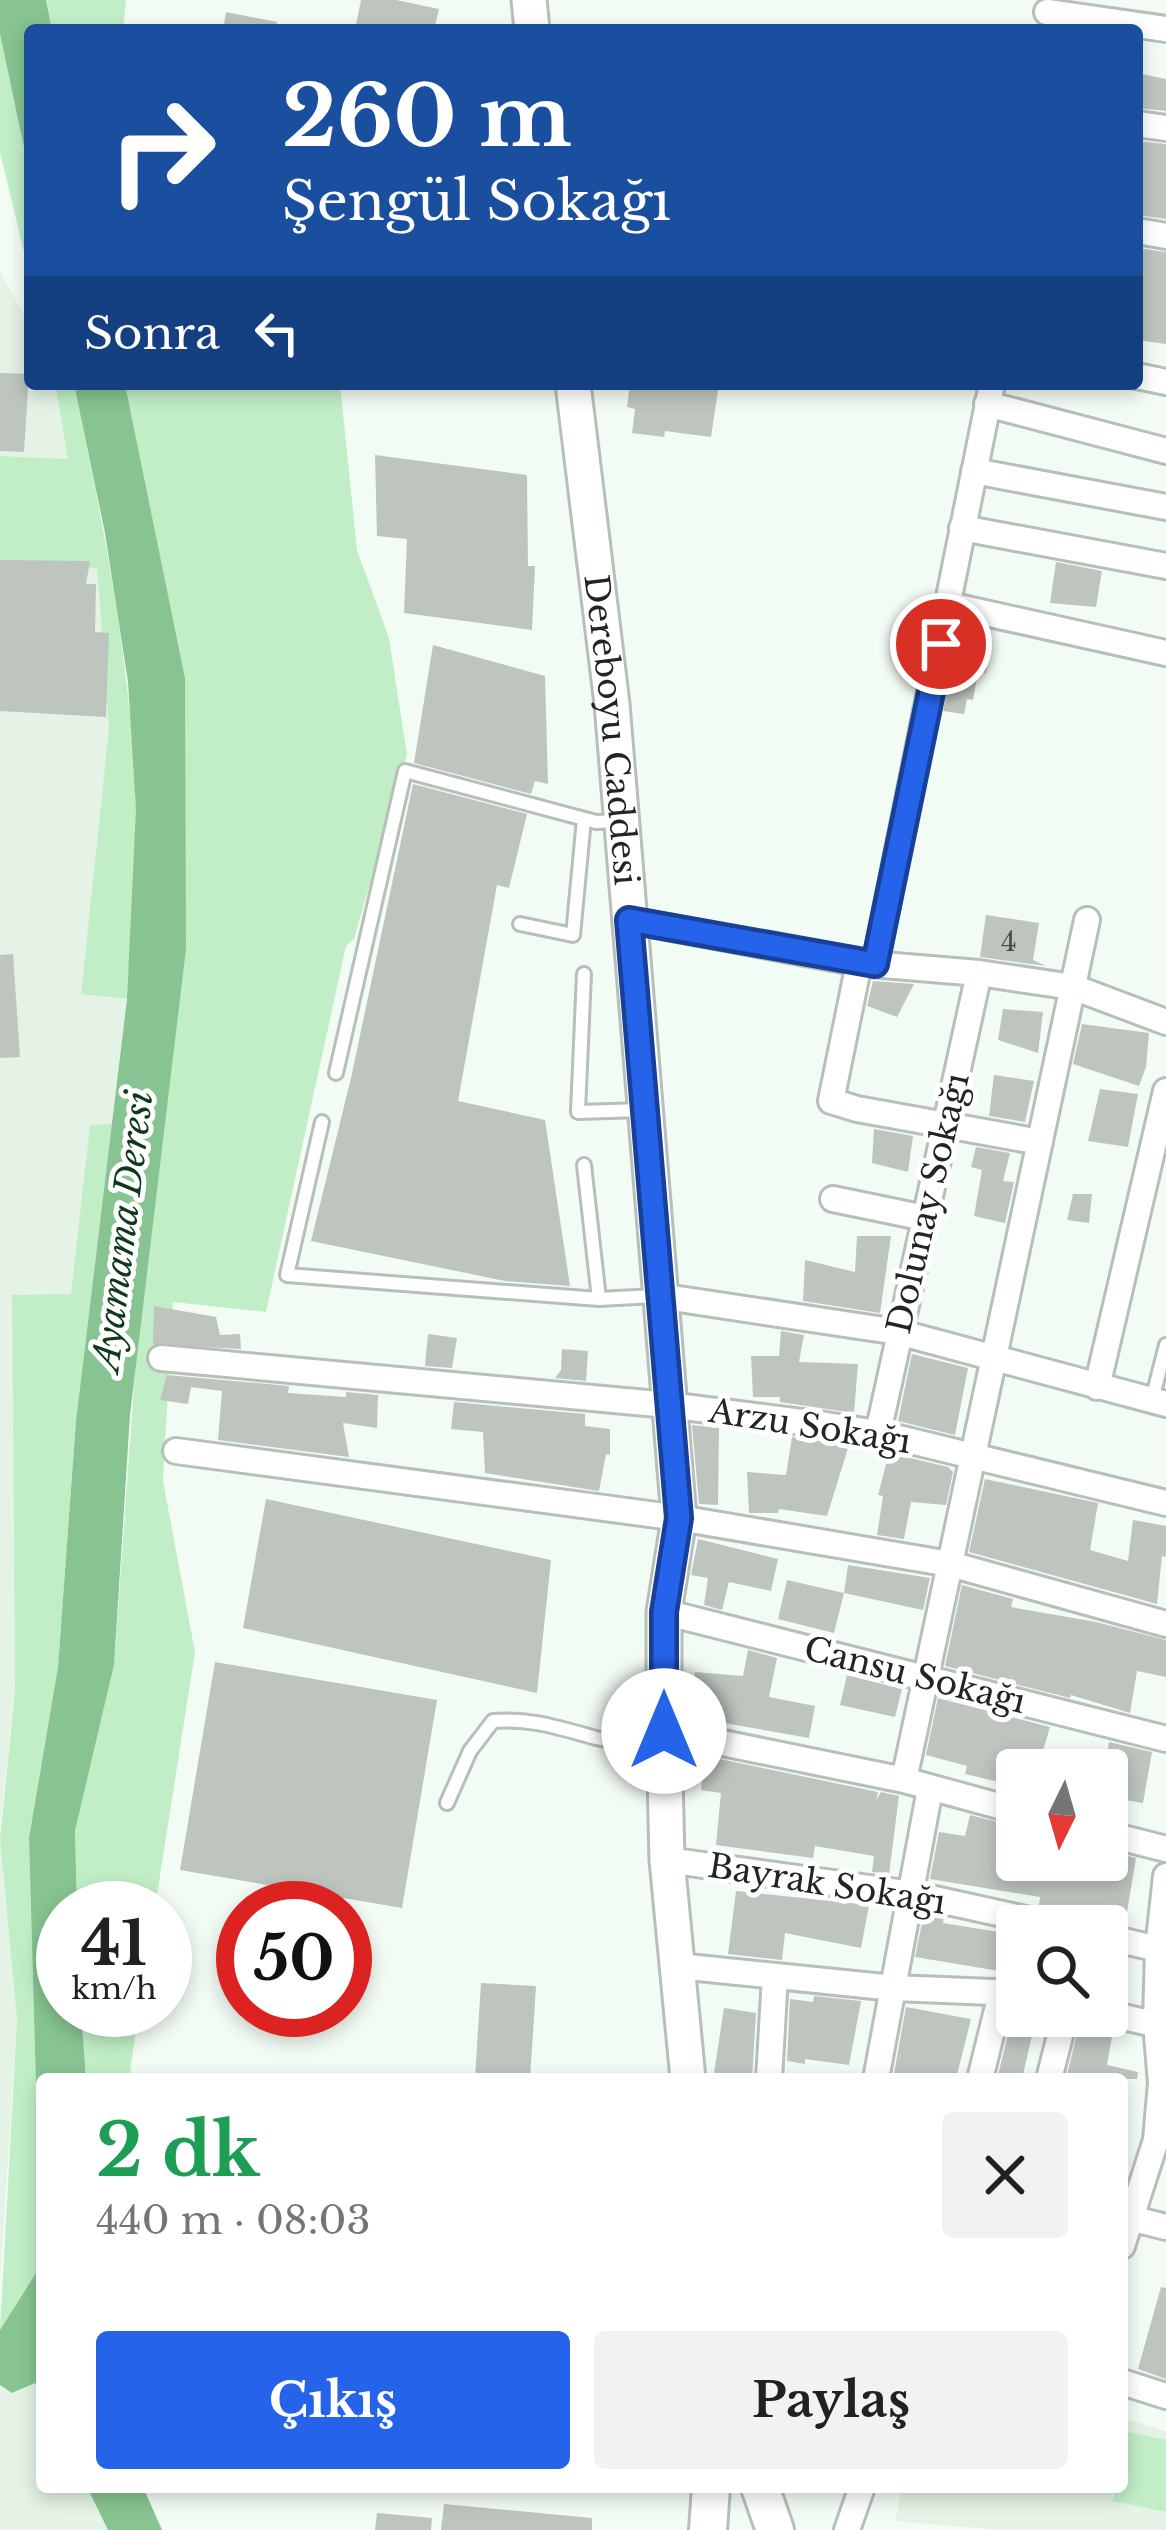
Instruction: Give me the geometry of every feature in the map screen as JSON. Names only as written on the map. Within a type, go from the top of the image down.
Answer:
[{"type":"main road","name":"Dereboyu Caddesi","points":[[574,390],[612,704],[679,1518],[664,1612],[664,1740],[667,1860],[687,2073]]},
{"type":"main road","points":[[708,2530],[711,2493]]},
{"type":"main road","points":[[762,2493],[775,2530]]},
{"type":"street","points":[[1047,14],[1126,24]]},
{"type":"street","points":[[990,390],[949,605],[831,1101],[1040,1142]]},
{"type":"street","points":[[993,390],[1166,451]]},
{"type":"street","points":[[974,471],[1166,507]]},
{"type":"street","points":[[962,528],[1166,566]]},
{"type":"street","points":[[949,605],[1166,653]]},
{"type":"street","points":[[629,920],[867,964],[979,973],[1073,988],[1166,1022]]},
{"type":"street","points":[[904,1780],[1087,920]]},
{"type":"street","name":"Dolunay Sokağı","points":[[878,1433],[979,973]]},
{"type":"street","points":[[1097,1387],[1155,1186],[1166,1090]]},
{"type":"street","points":[[832,1198],[925,1218]]},
{"type":"street","points":[[659,1296],[898,1332],[1159,1402]]},
{"type":"street","name":"Arzu Sokağı","points":[[161,1358],[668,1405],[878,1433],[1166,1503]]},
{"type":"street","points":[[176,1450],[679,1518],[950,1564],[1166,1624]]},
{"type":"street","name":"Cansu Sokağı","points":[[664,1612],[1166,1739]]},
{"type":"street","points":[[664,1740],[904,1780],[996,1806]]},
{"type":"street","points":[[877,2073],[930,1789]]},
{"type":"street","points":[[1128,1839],[1166,1849]]},
{"type":"street","name":"Bayrak Sokağı","points":[[667,1860],[912,1894],[996,1913]]},
{"type":"street","points":[[1128,2212],[1156,2140],[1161,2084],[1158,1949],[1166,1881]]},
{"type":"street","points":[[1128,1942],[1158,1949]]},
{"type":"street","points":[[677,1966],[894,1988],[996,1991]]},
{"type":"street","points":[[769,2073],[776,1976]]},
{"type":"street","points":[[1128,2018],[1161,2025]]},
{"type":"street","points":[[982,2073],[996,2032]]},
{"type":"street","points":[[1051,2073],[1060,2037]]},
{"type":"street","points":[[1128,2218],[1166,2227]]},
{"type":"street","points":[[1128,2384],[1166,2396]]},
{"type":"street","points":[[847,2530],[860,2493]]},
{"type":"lane","points":[[336,1073],[405,771],[584,819],[621,821]]},
{"type":"lane","points":[[520,924],[573,934],[584,819]]},
{"type":"lane","points":[[584,974],[578,1112],[644,1110]]},
{"type":"lane","points":[[322,1122],[286,1275],[599,1300],[659,1296]]},
{"type":"lane","points":[[584,1166],[599,1300]]},
{"type":"lane","points":[[1159,1402],[1166,1345]]},
{"type":"lane","points":[[448,1803],[470,1751],[493,1721],[524,1718],[598,1738],[664,1740]]},
{"type":"shaded area","points":[[46,0],[126,0],[124,24],[51,24]]},
{"type":"shaded area","points":[[0,34],[24,148],[24,252],[0,152]]},
{"type":"shaded area","points":[[0,271],[24,315],[24,390],[56,390],[68,459],[0,456]]},
{"type":"shaded area","points":[[56,390],[75,390],[122,646],[136,829],[127,999],[81,994],[109,728],[97,568],[0,567],[0,456],[68,459]]},
{"type":"shaded area","points":[[126,390],[341,390],[357,550],[389,638],[407,755],[354,939],[346,946],[266,1312],[173,1302],[163,1481],[195,1652],[159,1881],[76,1881],[75,1831],[114,1665],[185,678]]},
{"type":"shaded area","points":[[0,567],[97,568],[109,728],[81,994],[127,999],[112,1124],[90,1126],[71,1295],[12,1296],[15,1692],[0,1824]]},
{"type":"shaded area","points":[[112,1124],[76,1421],[58,1667],[29,1838],[36,2273],[0,2330],[17,2020],[0,1838],[15,1692],[12,1295],[71,1294],[90,1125]]},
{"type":"shaded area","points":[[0,1838],[17,2020],[0,2279]]},
{"type":"shaded area","points":[[83,2037],[135,2037],[130,2073],[86,2073]]},
{"type":"shaded area","points":[[36,2382],[36,2493],[90,2493],[108,2530],[0,2530],[0,2385],[12,2393]]},
{"type":"shaded area","points":[[1128,2420],[1166,2431],[1166,2530],[1003,2530],[895,2521],[901,2493],[1128,2493]]},
{"type":"shaded area","points":[[1128,2432],[1166,2440],[1166,2512],[1113,2501],[1115,2493],[1128,2493]]},
{"type":"water","points":[[0,0],[46,0],[51,24],[24,24],[24,148],[0,34]]},
{"type":"water","name":"Ayamama Deresi","points":[[75,390],[126,390],[185,678],[186,949],[130,1415],[114,1665],[75,1831],[76,1881],[36,1881],[36,2037],[83,2037],[86,2073],[36,2073],[36,2087],[29,1838],[58,1667],[76,1421],[127,999],[136,809],[128,682],[105,533]]},
{"type":"water","name":"Ayamama Deresi","points":[[36,2273],[36,2385],[12,2393],[0,2385],[0,2330]]},
{"type":"water","points":[[90,2493],[146,2493],[162,2530],[108,2530]]},
{"type":"building","points":[[361,0],[396,0],[439,9],[435,24],[356,24]]},
{"type":"building","points":[[226,12],[277,22],[277,24],[224,24]]},
{"type":"building","points":[[1143,74],[1166,79],[1166,111],[1143,109]]},
{"type":"building","points":[[1143,142],[1166,144],[1166,219],[1143,216]]},
{"type":"building","points":[[1143,249],[1166,252],[1166,344],[1143,341]]},
{"type":"building","points":[[0,373],[24,374],[24,390],[28,390],[24,452],[0,451]]},
{"type":"building","points":[[629,390],[718,390],[711,437],[665,431],[664,437],[632,433],[635,409],[627,407]]},
{"type":"building","points":[[375,455],[527,475],[528,566],[535,566],[532,630],[404,613],[407,539],[377,536]]},
{"type":"building","points":[[0,560],[90,561],[86,584],[96,584],[95,632],[109,633],[106,717],[0,711]]},
{"type":"building","points":[[1056,562],[1102,571],[1096,607],[1050,603]]},
{"type":"building","points":[[960,624],[990,631],[984,655],[989,658],[986,673],[978,672],[973,700],[967,699],[964,714],[943,711]]},
{"type":"building","points":[[433,645],[545,676],[548,784],[535,781],[531,794],[414,763]]},
{"type":"building","points":[[413,784],[527,814],[509,888],[497,885],[458,1101],[545,1120],[570,1286],[505,1281],[311,1241]]},
{"type":"building","points":[[986,915],[1039,923],[1033,960],[1046,966],[980,957]]},
{"type":"building","points":[[13,954],[20,1057],[0,1058],[0,955]]},
{"type":"building","points":[[873,981],[914,984],[897,1017],[867,1006]]},
{"type":"building","points":[[1003,1009],[1043,1012],[1038,1053],[998,1040]]},
{"type":"building","points":[[1082,1024],[1149,1033],[1139,1086],[1073,1064]]},
{"type":"building","points":[[994,1075],[1034,1081],[1025,1122],[989,1116]]},
{"type":"building","points":[[1100,1089],[1138,1094],[1128,1147],[1088,1141]]},
{"type":"building","points":[[874,1129],[913,1136],[908,1172],[872,1163]]},
{"type":"building","points":[[976,1147],[1010,1153],[1003,1181],[1014,1182],[1005,1223],[974,1216],[982,1170],[971,1167]]},
{"type":"building","points":[[1073,1194],[1092,1194],[1089,1223],[1067,1220]]},
{"type":"building","points":[[857,1236],[891,1236],[880,1313],[803,1301],[805,1260],[855,1272]]},
{"type":"building","points":[[154,1306],[216,1317],[220,1335],[240,1334],[241,1349],[153,1344]]},
{"type":"building","points":[[781,1331],[804,1335],[799,1362],[858,1364],[854,1413],[780,1402],[780,1397],[753,1397],[751,1356],[779,1356]]},
{"type":"building","points":[[428,1334],[457,1338],[452,1368],[425,1366]]},
{"type":"building","points":[[562,1349],[588,1351],[586,1381],[555,1378],[561,1370]]},
{"type":"building","points":[[912,1354],[968,1368],[955,1435],[898,1421]]},
{"type":"building","points":[[167,1375],[289,1386],[288,1393],[378,1395],[377,1428],[343,1423],[349,1457],[218,1440],[222,1391],[191,1387],[188,1404],[160,1400]]},
{"type":"building","points":[[454,1402],[585,1414],[585,1426],[610,1429],[610,1455],[606,1454],[599,1491],[485,1473],[483,1432],[451,1429]]},
{"type":"building","points":[[692,1425],[719,1428],[718,1505],[699,1504]]},
{"type":"building","points":[[792,1437],[849,1445],[827,1516],[779,1509],[778,1513],[749,1513],[747,1472],[786,1475]]},
{"type":"building","points":[[889,1453],[953,1472],[946,1505],[911,1502],[904,1539],[877,1535],[883,1496],[878,1495]]},
{"type":"building","points":[[985,1479],[1098,1503],[1090,1550],[1128,1561],[1133,1520],[1166,1526],[1157,1604],[969,1552]]},
{"type":"building","points":[[266,1499],[551,1560],[537,1693],[243,1628]]},
{"type":"building","points":[[698,1539],[778,1559],[771,1591],[729,1582],[722,1610],[704,1605],[708,1578],[691,1575]]},
{"type":"building","points":[[848,1565],[930,1578],[923,1610],[844,1593]]},
{"type":"building","points":[[787,1580],[844,1593],[834,1633],[778,1619]]},
{"type":"building","points":[[962,1585],[1013,1599],[1011,1607],[1166,1640],[1166,1677],[1137,1671],[1130,1713],[945,1666]]},
{"type":"building","points":[[748,1650],[777,1658],[769,1697],[815,1706],[809,1738],[691,1717],[695,1672],[743,1676]]},
{"type":"building","points":[[215,1662],[437,1700],[402,1908],[372,1903],[372,1881],[244,1881],[180,1870]]},
{"type":"building","points":[[847,1675],[902,1689],[895,1717],[840,1705]]},
{"type":"building","points":[[938,1698],[1050,1727],[1044,1749],[996,1749],[996,1781],[965,1774],[967,1766],[926,1755]]},
{"type":"building","points":[[1109,1742],[1152,1752],[1143,1803],[1128,1800],[1128,1749],[1108,1749]]},
{"type":"building","points":[[705,1756],[878,1792],[876,1800],[881,1792],[899,1796],[889,1874],[872,1872],[874,1856],[815,1846],[813,1858],[716,1845],[721,1793],[701,1790]]},
{"type":"building","points":[[970,1815],[996,1822],[996,1881],[1128,1881],[1128,1856],[1136,1858],[1128,1906],[1039,1905],[1040,1897],[930,1879],[939,1832],[965,1836]]},
{"type":"building","points":[[736,1891],[869,1905],[861,1948],[785,1933],[782,1960],[728,1954]]},
{"type":"building","points":[[924,1913],[944,1918],[943,1923],[996,1932],[996,1970],[915,1957]]},
{"type":"building","points":[[481,1983],[536,1986],[530,2073],[475,2073]]},
{"type":"building","points":[[814,1996],[861,2001],[849,2065],[787,2061],[790,1999],[813,2002]]},
{"type":"building","points":[[906,2007],[971,2019],[958,2073],[894,2073]]},
{"type":"building","points":[[724,2008],[756,2013],[752,2073],[714,2073]]},
{"type":"building","points":[[1007,2037],[1032,2037],[1023,2073],[998,2073]]},
{"type":"building","points":[[1076,2037],[1112,2037],[1107,2065],[1138,2072],[1137,2079],[1128,2079],[1128,2073],[1067,2073]]},
{"type":"building","points":[[1161,2287],[1166,2288],[1166,2379],[1138,2369]]},
{"type":"building","points":[[444,2504],[592,2518],[592,2530],[441,2530]]},
{"type":"building","points":[[377,2513],[432,2518],[431,2530],[375,2530]]},
{"type":"route","points":[[664,1731],[664,1612],[679,1518],[629,920],[875,964],[941,644]]}]
